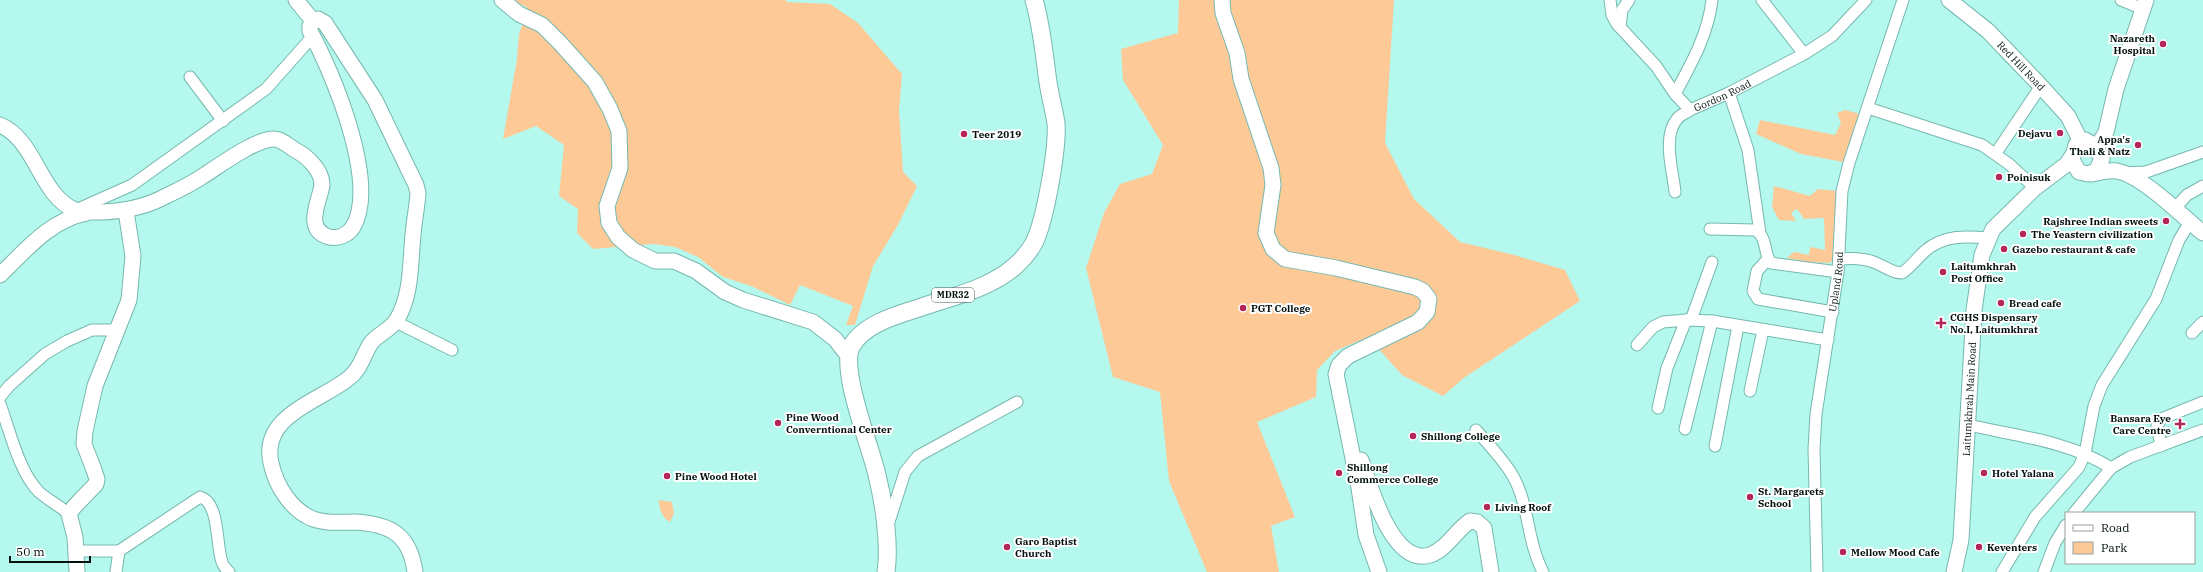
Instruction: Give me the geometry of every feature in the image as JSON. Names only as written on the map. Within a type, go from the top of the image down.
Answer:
[{"type":"main road","name":"MDR32","points":[[849,357],[851,348],[866,331],[908,312],[977,287],[999,277],[1013,268],[1025,256],[1034,242],[1040,224],[1053,164],[1056,123],[1042,36],[1034,0]]},
{"type":"main road","points":[[849,357],[849,368],[858,411],[878,477],[886,533],[886,572]]},
{"type":"street","points":[[0,125],[20,139],[55,194],[66,205],[83,211],[126,211],[163,198],[202,177],[229,158],[261,143],[276,139],[301,153],[319,174],[322,184],[315,211],[314,222],[320,232],[329,237],[341,237],[350,231],[357,220],[360,208],[359,172],[352,135],[336,87],[313,29],[296,0]]},
{"type":"street","points":[[502,0],[519,14],[542,25],[595,82],[610,109],[619,132],[620,168],[607,206],[609,223],[618,237],[633,250],[655,261],[674,261],[696,271],[725,292],[743,300],[813,322],[835,339],[849,357]]},
{"type":"street","points":[[1222,0],[1223,13],[1237,54],[1241,79],[1271,168],[1273,185],[1266,234],[1273,250],[1285,258],[1336,268],[1415,287],[1423,291],[1429,299],[1427,312],[1418,322],[1353,353],[1339,365],[1336,379],[1354,462],[1366,535],[1379,572]]},
{"type":"street","name":"Gordon Road","points":[[1610,0],[1612,16],[1620,27],[1656,66],[1675,94],[1690,110],[1729,93],[1804,54],[1832,36],[1866,0]]},
{"type":"street","points":[[1620,27],[1622,10],[1629,0]]},
{"type":"street","points":[[1675,94],[1702,39],[1710,17],[1712,0]]},
{"type":"street","points":[[1762,0],[1804,54]]},
{"type":"street","name":"Upland Road","points":[[1817,572],[1814,449],[1816,414],[1838,272],[1842,191],[1849,164],[1903,0]]},
{"type":"street","name":"Red Hill Road","points":[[1949,0],[1988,31],[2041,86],[2068,116],[2081,142]]},
{"type":"street","points":[[2088,174],[2101,164],[2099,151],[2106,132],[2116,89],[2144,4],[2121,0]]},
{"type":"street","points":[[0,275],[50,228],[66,218],[132,186],[275,81],[313,29],[318,19],[326,23],[378,106],[416,185],[418,193],[409,285],[396,322],[372,342],[357,370],[350,377],[293,412],[283,421],[275,433],[270,449],[271,462],[283,493],[300,513],[321,521],[334,523],[362,523],[391,529],[401,536],[409,547],[415,572]]},
{"type":"street","points":[[190,76],[222,121]]},
{"type":"street","points":[[1996,153],[2041,86]]},
{"type":"street","points":[[1729,93],[1748,150],[1760,233],[1763,238],[1768,259],[1776,264],[1838,272]]},
{"type":"street","points":[[1868,108],[1982,145],[2041,184],[2071,174],[2146,172],[2203,152]]},
{"type":"street","points":[[1675,192],[1670,139],[1673,126],[1678,117],[1690,110]]},
{"type":"street","points":[[2088,174],[2076,169],[2072,156],[2076,145],[2088,140],[2120,172],[2147,187],[2203,233]]},
{"type":"street","name":"Laitumkhrah Main Road","points":[[1954,572],[1961,540],[1978,274],[1982,255],[1993,229],[2041,184],[2067,164],[2072,156]]},
{"type":"street","points":[[2174,209],[2187,195],[2203,186]]},
{"type":"street","points":[[69,514],[74,506],[96,484],[97,479],[84,444],[85,430],[95,386],[116,330],[121,324],[129,300],[133,277],[133,256],[126,211]]},
{"type":"street","points":[[2002,572],[2035,517],[2074,473],[2085,453],[2094,406],[2102,385],[2156,299],[2179,240],[2190,222]]},
{"type":"street","points":[[1710,229],[1750,229],[1760,233]]},
{"type":"street","points":[[1839,259],[1865,260],[1876,263],[1891,272],[1902,273],[1926,251],[1941,242],[1951,238],[1968,236],[1988,238]]},
{"type":"street","points":[[1768,259],[1757,270],[1753,291],[1758,299],[1833,312]]},
{"type":"street","points":[[1658,408],[1667,368],[1712,262]]},
{"type":"street","points":[[1637,345],[1653,327],[1663,322],[1688,320],[1712,321],[1828,340]]},
{"type":"street","points":[[1685,429],[1712,321]]},
{"type":"street","points":[[396,322],[452,350]]},
{"type":"street","points":[[2192,333],[2203,322]]},
{"type":"street","points":[[1715,446],[1738,326]]},
{"type":"street","points":[[0,397],[9,386],[46,354],[67,341],[92,330],[116,330]]},
{"type":"street","points":[[1750,391],[1763,330]]},
{"type":"street","points":[[886,533],[905,472],[918,456],[1017,402]]},
{"type":"street","points":[[2161,446],[2157,426],[2161,419],[2203,402]]},
{"type":"street","points":[[0,404],[18,454],[33,484],[40,492],[69,514],[77,551],[77,572]]},
{"type":"street","points":[[1345,425],[1354,441],[1381,513],[1390,533],[1398,543],[1420,555],[1430,555],[1441,548],[1464,525],[1470,521],[1477,522],[1484,528],[1491,572]]},
{"type":"street","points":[[1968,425],[2065,446],[2085,453],[2111,468]]},
{"type":"street","points":[[1476,430],[1514,478],[1520,494],[1530,541],[1543,572]]},
{"type":"street","points":[[2075,512],[2111,468],[2130,457],[2203,430]]},
{"type":"street","points":[[77,551],[119,551],[198,498],[202,498],[216,518],[221,561],[229,572]]},
{"type":"street","points":[[2044,572],[2055,543],[2065,527]]},
{"type":"street","points":[[116,572],[119,551]]},
{"type":"green space","points":[[513,0],[786,0],[787,2],[830,4],[858,23],[902,74],[899,111],[903,172],[917,186],[898,225],[873,266],[855,325],[846,325],[853,306],[800,285],[790,305],[751,286],[723,277],[698,257],[675,247],[653,244],[593,249],[577,233],[578,209],[559,196],[564,145],[536,126],[503,139],[517,59],[519,34],[528,8]]},
{"type":"green space","points":[[1179,0],[1394,0],[1385,143],[1414,199],[1460,242],[1514,255],[1565,270],[1580,301],[1465,377],[1443,396],[1402,375],[1368,337],[1335,351],[1317,370],[1316,397],[1257,422],[1295,517],[1271,526],[1279,572],[1207,572],[1169,481],[1160,392],[1113,377],[1086,268],[1104,213],[1120,184],[1152,174],[1163,145],[1123,80],[1121,49],[1178,33]]},
{"type":"green space","points":[[1845,110],[1860,114],[1853,139],[1843,162],[1801,154],[1756,134],[1760,120],[1835,135],[1841,123],[1837,113]]},
{"type":"green space","points":[[1774,186],[1810,196],[1818,189],[1836,191],[1836,255],[1830,263],[1809,262],[1787,258],[1794,252],[1809,255],[1810,247],[1825,250],[1824,218],[1804,219],[1797,209],[1791,213],[1796,221],[1779,220],[1772,207]]},
{"type":"green space","points":[[659,500],[672,502],[674,513],[670,522],[665,518],[662,512]]},
{"type":"place","name":"Nazareth Hospital","points":[[2163,44]]},
{"type":"place","name":"Dejavu","points":[[2060,133]]},
{"type":"place","name":"Teer 2019","points":[[964,134]]},
{"type":"place","name":"Appa's Thali & Natz","points":[[2138,145]]},
{"type":"place","name":"Poinisuk","points":[[1999,177]]},
{"type":"place","name":"Rajshree Indian sweets","points":[[2166,221]]},
{"type":"place","name":"The Yeastern civilization","points":[[2023,234]]},
{"type":"place","name":"Gazebo restaurant & cafe","points":[[2004,249]]},
{"type":"place","name":"Laitumkhrah Post Office","points":[[1943,272]]},
{"type":"place","name":"Bread cafe","points":[[2001,303]]},
{"type":"place","name":"PGT College","points":[[1243,308]]},
{"type":"place","name":"CGHS Dispensary No.I, Laitumkhrat","points":[[1941,323]]},
{"type":"place","name":"Pine Wood Converntional Center","points":[[778,423]]},
{"type":"place","name":"Bansara Eye Care Centre","points":[[2180,424]]},
{"type":"place","name":"Shillong College","points":[[1413,436]]},
{"type":"place","name":"Shillong Commerce College","points":[[1339,473]]},
{"type":"place","name":"Hotel Yalana","points":[[1984,473]]},
{"type":"place","name":"Pine Wood Hotel","points":[[667,476]]},
{"type":"place","name":"St. Margarets School","points":[[1750,497]]},
{"type":"place","name":"Living Roof","points":[[1487,507]]},
{"type":"place","name":"Garo Baptist Church","points":[[1007,547]]},
{"type":"place","name":"Keventers","points":[[1979,547]]},
{"type":"place","name":"Mellow Mood Cafe","points":[[1843,552]]}]
